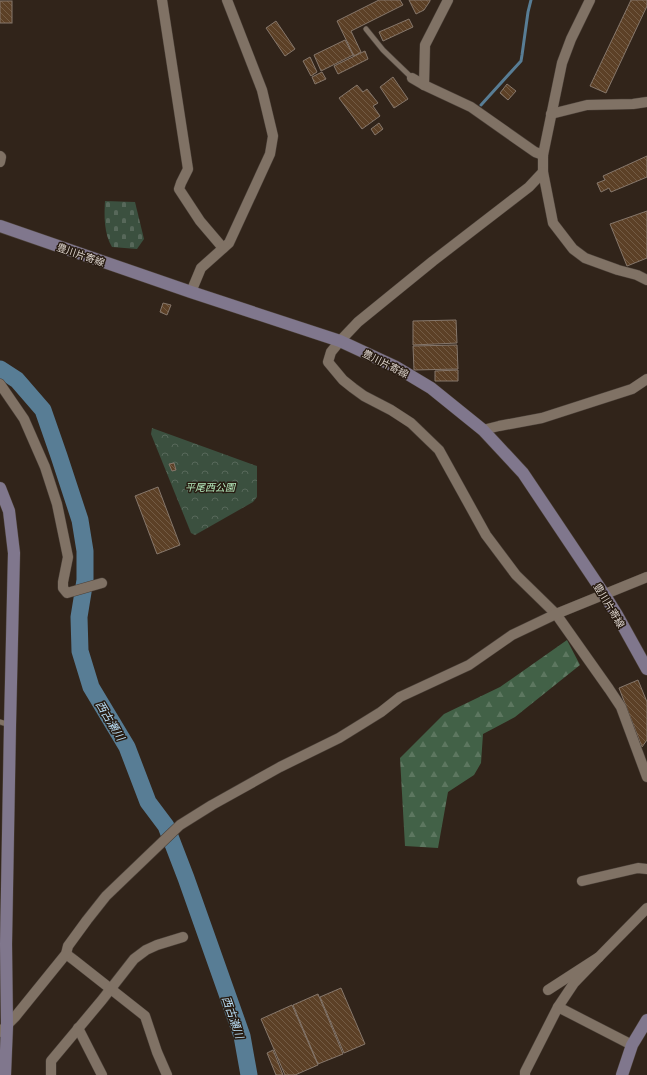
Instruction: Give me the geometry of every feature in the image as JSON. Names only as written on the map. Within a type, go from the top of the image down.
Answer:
[{"type":"main road","name":"豊川片寄線","points":[[0,226],[191,292],[340,340],[396,367],[430,388],[483,430],[523,472],[604,594],[647,669]]},
{"type":"main road","points":[[0,488],[9,511],[14,553],[5,724],[5,1075]]},
{"type":"main road","points":[[622,1075],[632,1046],[647,1020]]},
{"type":"street","points":[[162,0],[188,169],[179,189],[200,221],[223,248]]},
{"type":"street","points":[[191,292],[201,268],[229,243],[270,154],[273,136],[262,90],[227,0]]},
{"type":"street","points":[[424,85],[425,45],[448,0]]},
{"type":"street","points":[[590,0],[571,39],[562,63],[542,155],[543,172],[553,223],[574,249],[585,258],[647,280]]},
{"type":"street","points":[[412,78],[471,107],[535,152],[542,155]]},
{"type":"street","points":[[551,114],[587,105],[633,104],[647,102]]},
{"type":"street","points":[[0,156],[0,162]]},
{"type":"street","points":[[543,172],[529,187],[433,261],[358,322],[340,340],[331,352],[328,362],[343,380],[353,388],[411,423],[439,450],[486,535],[516,575],[556,614],[621,707],[647,777]]},
{"type":"street","points":[[483,430],[542,418],[632,388],[647,379]]},
{"type":"street","points":[[0,384],[24,419],[45,466],[57,504],[68,557],[63,588],[67,593],[102,583]]},
{"type":"street","points":[[4,1029],[66,954],[68,946],[106,896],[180,825],[212,805],[280,767],[339,738],[381,712],[400,697],[469,665],[512,635],[556,614],[647,577]]},
{"type":"street","points":[[582,881],[638,868],[647,869]]},
{"type":"street","points":[[525,1075],[525,1072],[559,1004],[574,983],[647,908]]},
{"type":"street","points":[[51,1075],[51,1061],[134,959],[157,944],[183,937]]},
{"type":"street","points":[[66,954],[145,1016],[157,1052],[167,1075]]},
{"type":"street","points":[[599,957],[545,988],[559,1004],[632,1046]]},
{"type":"street","points":[[78,1028],[102,1075]]},
{"type":"lane","points":[[366,29],[383,50],[412,78]]},
{"type":"green space","points":[[105,201],[135,202],[144,239],[137,249],[112,247],[106,231]]},
{"type":"green space","name":"平尾西公園","points":[[152,428],[257,466],[257,497],[253,502],[195,535],[191,533],[151,434]]},
{"type":"green space","points":[[567,640],[580,665],[515,717],[483,734],[481,763],[474,775],[448,792],[438,848],[405,846],[400,758],[444,714],[500,687]]},
{"type":"building","points":[[379,0],[400,0],[403,5],[351,31],[361,52],[354,56],[337,21]]},
{"type":"building","points":[[409,0],[430,1],[424,10],[416,14]]},
{"type":"building","points":[[631,0],[647,0],[647,6],[606,93],[590,86]]},
{"type":"building","points":[[0,1],[12,1],[12,23],[0,23]]},
{"type":"building","points":[[409,19],[413,27],[383,41],[379,32]]},
{"type":"building","points":[[276,21],[295,49],[285,56],[266,28]]},
{"type":"building","points":[[345,40],[353,55],[321,71],[314,55]]},
{"type":"building","points":[[365,51],[368,59],[338,74],[334,66]]},
{"type":"building","points":[[310,57],[317,72],[311,76],[303,61]]},
{"type":"building","points":[[322,72],[326,79],[315,84],[312,77]]},
{"type":"building","points":[[393,77],[408,99],[394,108],[380,87]]},
{"type":"building","points":[[507,84],[516,91],[508,100],[500,93]]},
{"type":"building","points":[[357,85],[363,92],[367,89],[378,103],[373,106],[380,116],[362,129],[339,98]]},
{"type":"building","points":[[379,123],[383,129],[375,135],[371,129]]},
{"type":"building","points":[[647,156],[647,177],[611,192],[609,188],[601,192],[597,183],[605,180],[603,176]]},
{"type":"building","points":[[647,211],[647,258],[627,266],[610,224]]},
{"type":"building","points":[[163,303],[171,305],[167,315],[160,312]]},
{"type":"building","points":[[456,320],[457,343],[413,345],[413,321]]},
{"type":"building","points":[[457,345],[458,369],[414,370],[413,346]]},
{"type":"building","points":[[458,370],[458,381],[435,381],[435,371]]},
{"type":"building","points":[[174,463],[176,470],[172,471],[169,464]]},
{"type":"building","points":[[158,487],[180,545],[157,554],[135,496]]},
{"type":"building","points":[[638,680],[647,702],[647,740],[642,747],[619,688]]},
{"type":"building","points":[[341,988],[365,1044],[344,1053],[320,997]]},
{"type":"building","points":[[318,994],[343,1054],[318,1064],[293,1005]]},
{"type":"building","points":[[292,1005],[318,1065],[295,1075],[285,1075],[261,1019]]},
{"type":"building","points":[[273,1050],[283,1075],[276,1075],[267,1053]]},
{"type":"waterway","points":[[481,105],[521,61],[531,0]]},
{"type":"waterway","name":"西古瀬川","points":[[0,369],[17,380],[43,410],[80,520],[85,551],[85,580],[79,617],[80,651],[91,687],[127,747],[148,802],[166,826],[242,1036],[249,1075]]}]
